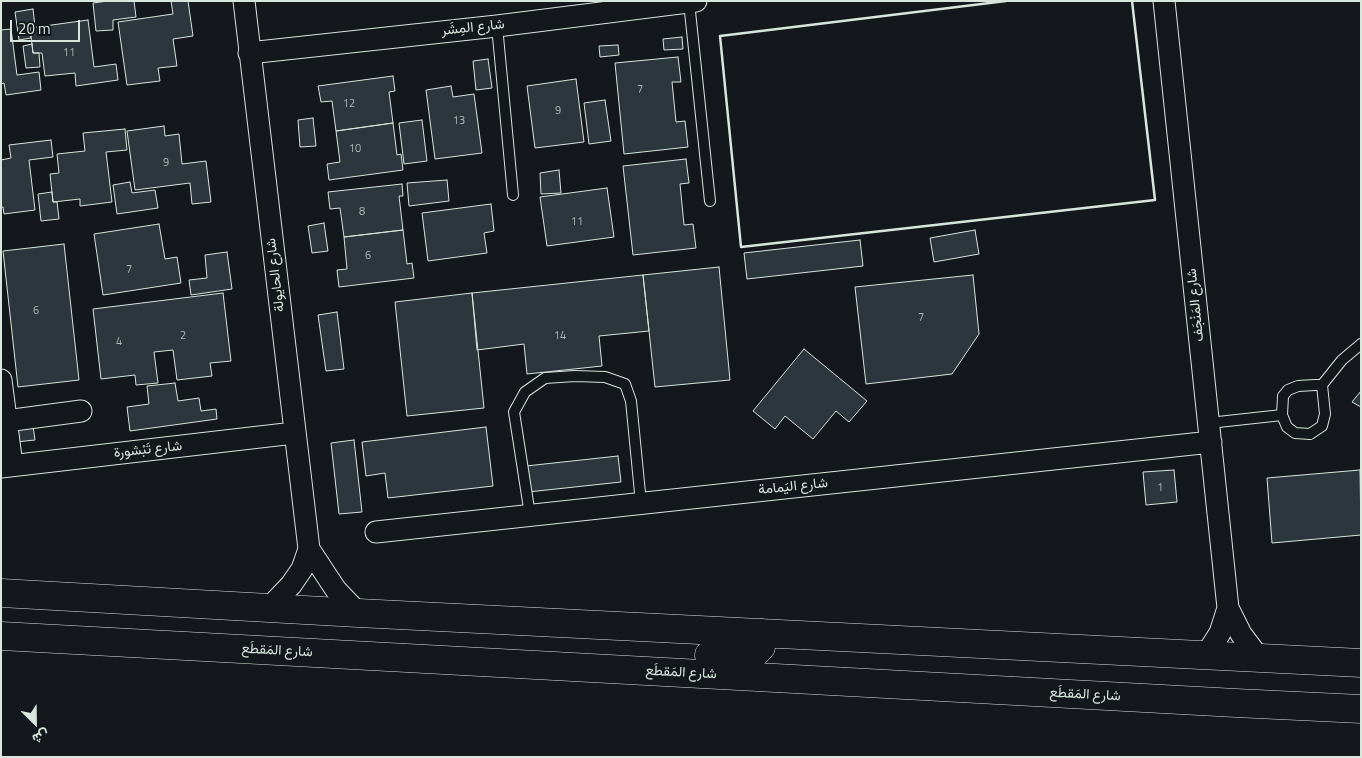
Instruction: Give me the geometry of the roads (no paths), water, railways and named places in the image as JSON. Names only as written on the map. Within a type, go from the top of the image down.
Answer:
[{"type":"street","name":"شارع الحايولة","points":[[244,1],[308,549],[302,569],[291,586],[269,608]]},
{"type":"street","name":"شارع المَنْجَف","points":[[1164,1],[1228,608],[1241,634],[1259,658]]},
{"type":"street","name":"شارع المِشَر","points":[[249,53],[693,2]]},
{"type":"street","points":[[1,380],[6,421],[7,466]]},
{"type":"street","points":[[6,421],[81,411]]},
{"type":"street","name":"شارع اليَمامة","points":[[376,532],[641,504],[1210,432]]},
{"type":"street","name":"شارع تَبْشورة","points":[[7,466],[294,434]]},
{"type":"street","name":"شارع الحايولة","points":[[308,549],[336,590],[358,613]]},
{"type":"street","points":[[1,593],[358,613],[1361,663]]},
{"type":"street","points":[[1,603],[133,610],[212,604]]},
{"type":"street","name":"شارع المَنْجَف","points":[[1206,655],[1220,633],[1228,608]]},
{"type":"street","points":[[668,672],[707,655],[745,657],[755,653],[760,647],[762,633]]},
{"type":"street","name":"شارع المَقطَع","points":[[1,636],[1236,704],[1361,709]]},
{"type":"lane","points":[[693,2],[710,201]]},
{"type":"lane","points":[[497,26],[514,195]]},
{"type":"lane","points":[[1322,386],[1298,386],[1288,390],[1283,396],[1282,415],[1287,427],[1295,432],[1310,434],[1322,426],[1325,414],[1322,386],[1342,360],[1361,344]]},
{"type":"lane","points":[[530,515],[514,412],[525,392],[544,378],[605,377],[625,384],[631,401],[641,504]]},
{"type":"lane","points":[[1210,432],[1282,415]]}]
